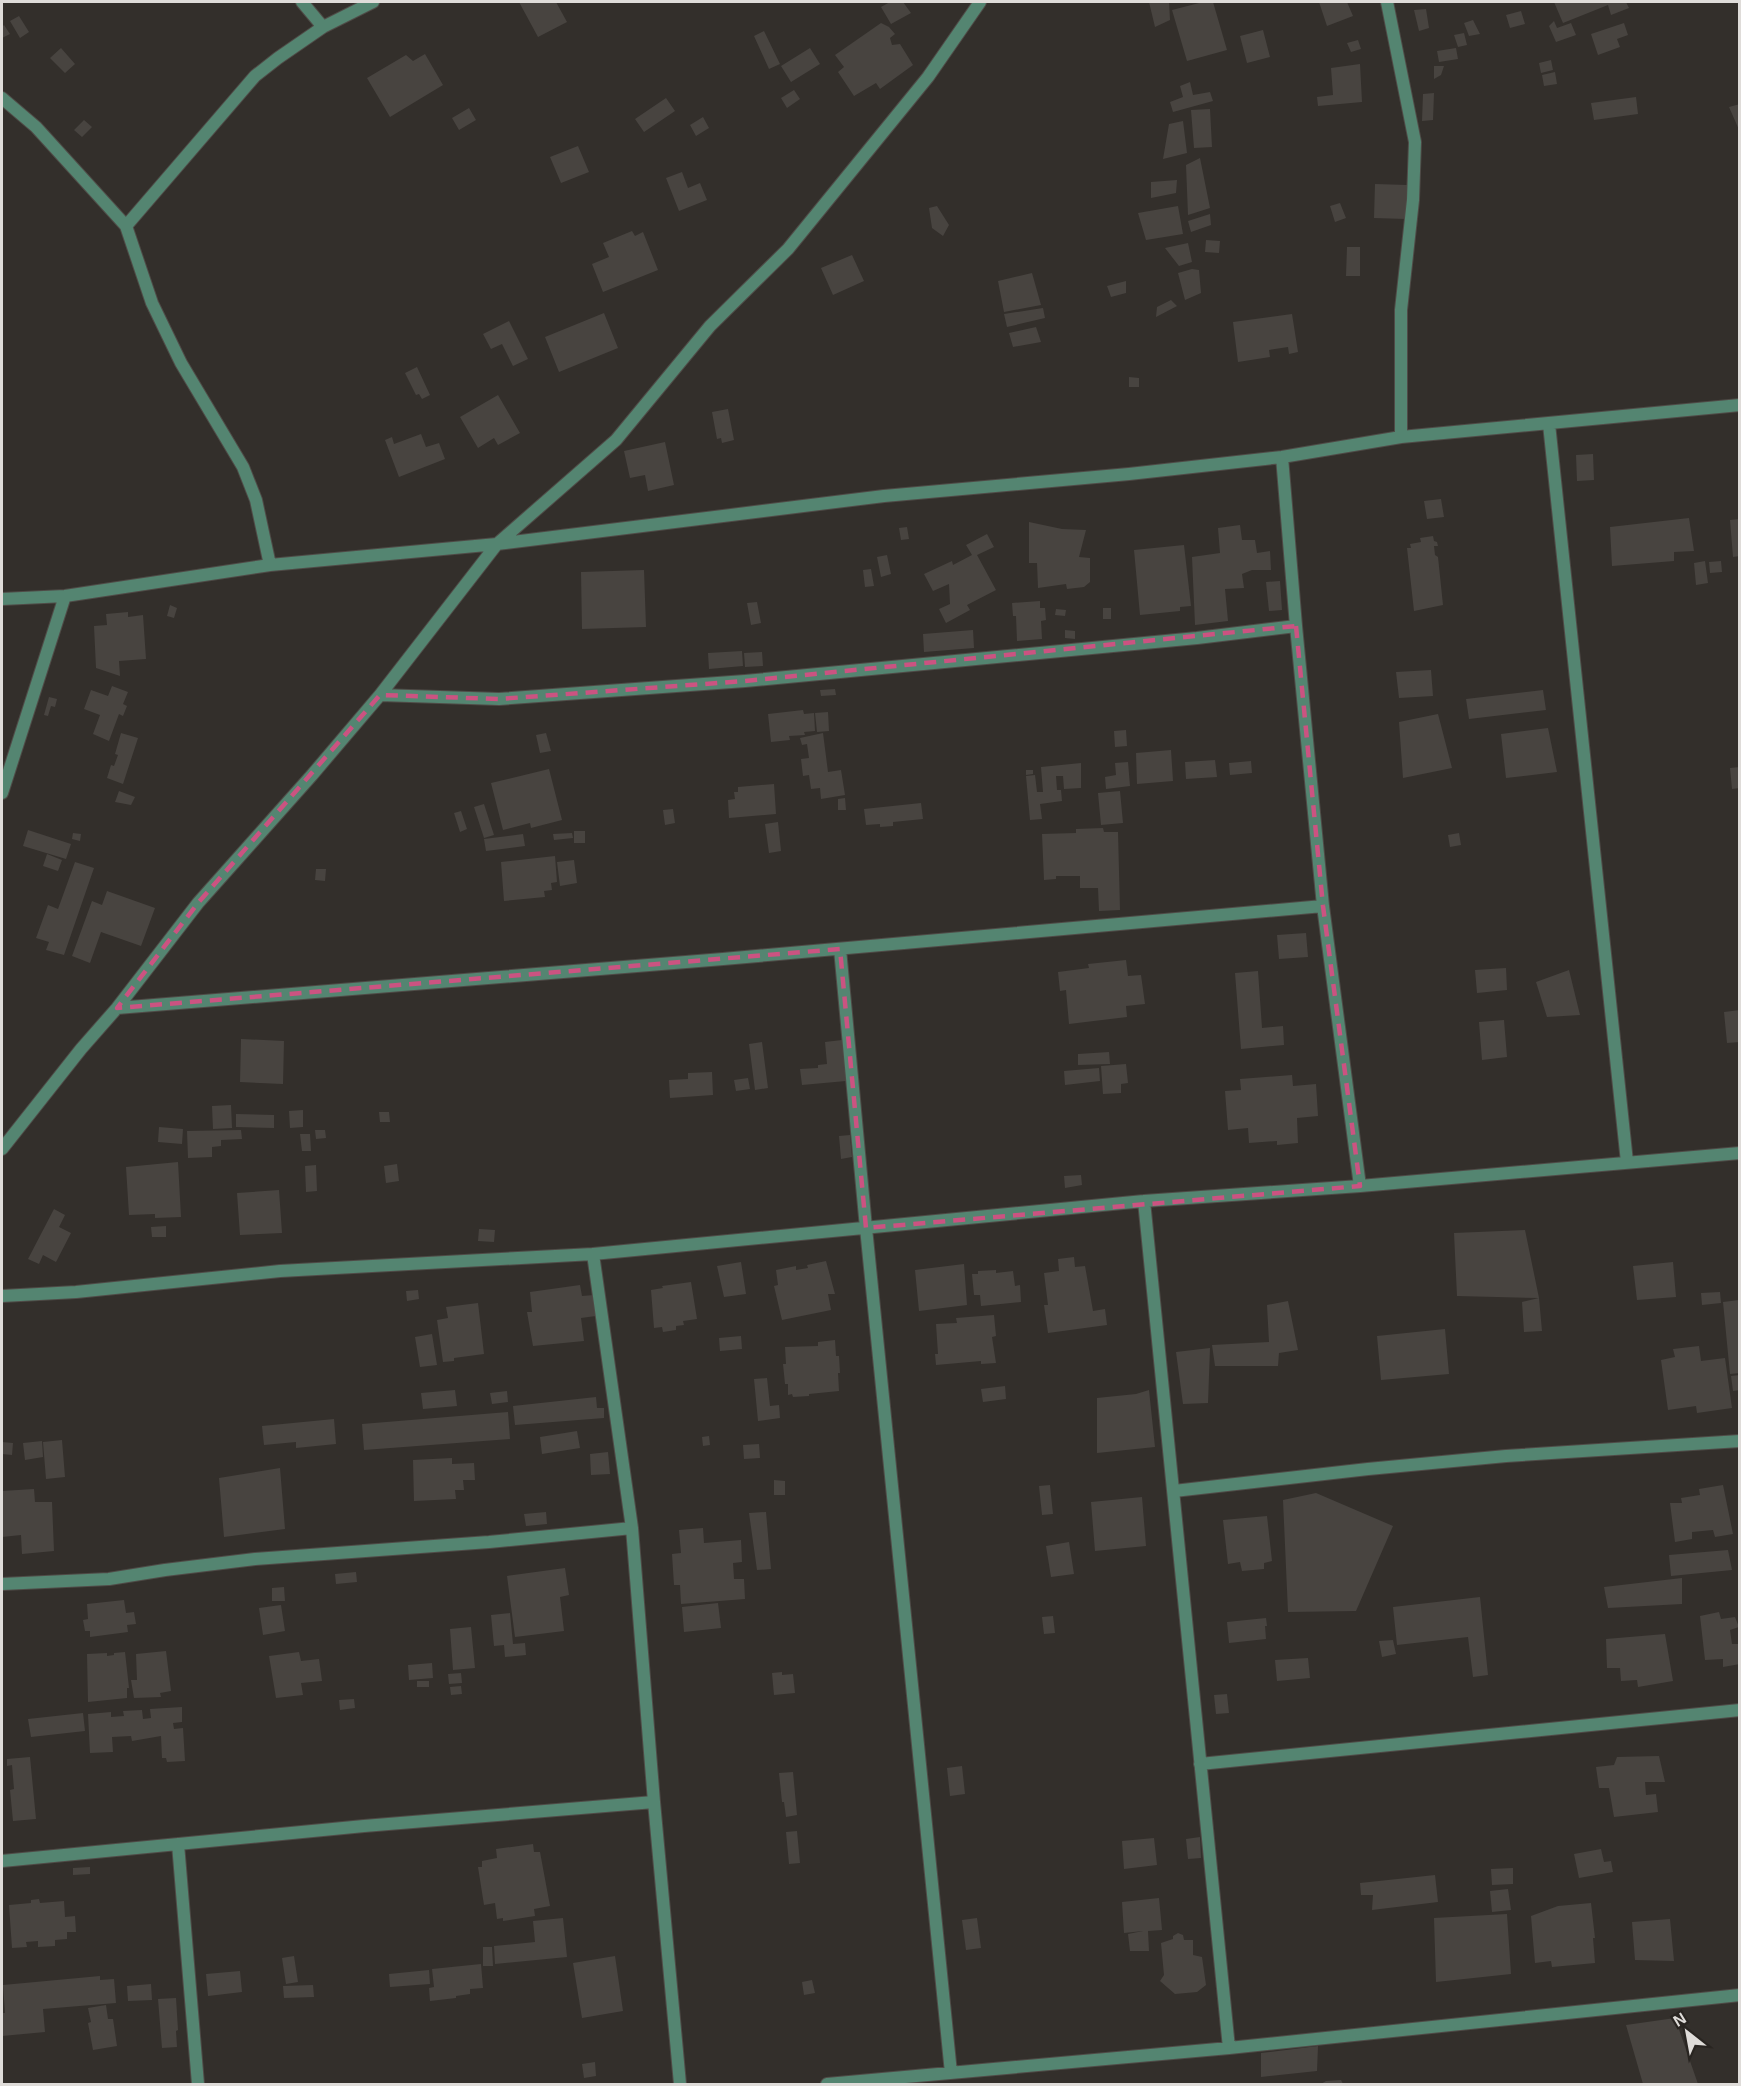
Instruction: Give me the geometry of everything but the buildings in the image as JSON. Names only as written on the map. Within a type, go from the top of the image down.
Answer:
[{"type":"street","points":[[302,2],[323,27]]},
{"type":"street","points":[[126,226],[255,76],[323,27],[373,2]]},
{"type":"street","points":[[2,1149],[81,1049],[117,1008],[198,903],[380,695],[497,544],[615,440],[710,326],[788,249],[928,76],[980,2]]},
{"type":"street","points":[[1387,2],[1415,142],[1413,200],[1401,310],[1401,437]]},
{"type":"street","points":[[2,98],[36,127],[126,226],[152,303],[181,363],[243,466],[256,500],[270,565]]},
{"type":"street","points":[[2,599],[65,596],[270,565],[497,544],[884,496],[1129,474],[1282,457],[1401,437],[1740,405]]},
{"type":"street","points":[[1549,424],[1627,1162]]},
{"type":"street","points":[[1282,457],[1323,906],[1360,1186]]},
{"type":"street","points":[[2,793],[65,596]]},
{"type":"street","points":[[380,695],[499,699],[734,682],[1197,638],[1296,626]]},
{"type":"street","points":[[117,1008],[840,949],[1323,906]]},
{"type":"street","points":[[840,949],[951,2073]]},
{"type":"street","points":[[2,1296],[76,1292],[280,1271],[593,1254],[1144,1201],[1360,1186],[1740,1154]]},
{"type":"street","points":[[1144,1201],[1229,2048]]},
{"type":"street","points":[[593,1254],[632,1528],[680,2085]]},
{"type":"street","points":[[1173,1491],[1506,1456],[1740,1441]]},
{"type":"street","points":[[2,1584],[110,1579],[255,1559],[489,1542],[632,1528]]},
{"type":"street","points":[[1200,1764],[1740,1710]]},
{"type":"street","points":[[2,1861],[364,1826],[654,1802]]},
{"type":"street","points":[[178,1844],[198,2085]]},
{"type":"street","points":[[827,2085],[1229,2048],[1740,1995]]},
{"type":"highlighted area","points":[[1296,626],[1323,906],[1360,1186],[866,1228],[840,949],[117,1008],[198,903],[380,695],[499,699],[745,681]]}]
